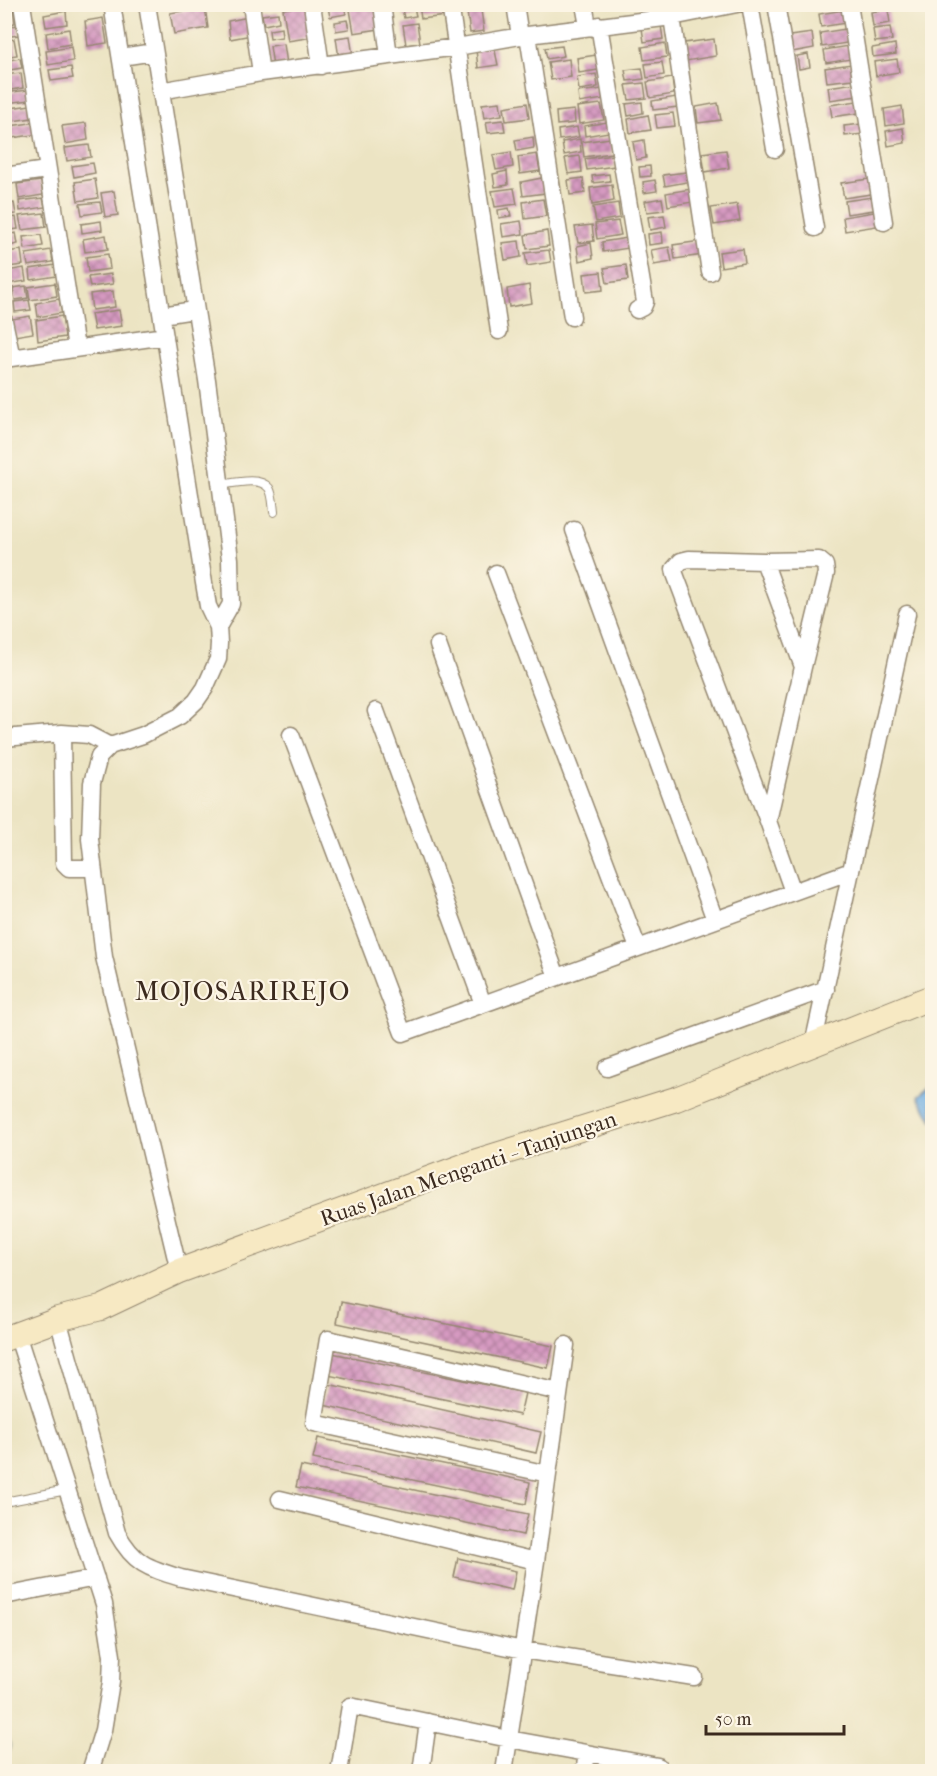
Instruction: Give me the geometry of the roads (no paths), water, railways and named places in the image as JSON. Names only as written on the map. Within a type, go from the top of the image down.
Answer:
[{"type":"main road","name":"Ruas Jalan Menganti - Tanjungan","points":[[11,1337],[58,1319],[101,1308],[179,1271],[474,1162],[676,1099],[933,997]]},
{"type":"street","points":[[22,4],[76,348]]},
{"type":"street","points":[[112,4],[204,583],[208,606],[218,627],[218,659],[206,688],[196,701],[180,716],[152,730],[110,746],[99,758],[92,783],[90,839],[104,957],[179,1271]]},
{"type":"street","points":[[147,4],[186,243],[194,310],[207,380],[230,559],[231,604],[218,627]]},
{"type":"street","points":[[251,4],[261,74]]},
{"type":"street","points":[[312,4],[321,66]]},
{"type":"street","points":[[382,4],[389,56]]},
{"type":"street","points":[[450,4],[499,332]]},
{"type":"street","points":[[515,4],[524,35],[572,316]]},
{"type":"street","points":[[584,4],[593,26],[645,302],[643,307],[637,310]]},
{"type":"street","points":[[750,4],[775,149]]},
{"type":"street","points":[[776,4],[815,228]]},
{"type":"street","points":[[849,4],[884,222]]},
{"type":"street","points":[[160,91],[261,74],[593,26],[661,13],[728,5]]},
{"type":"street","points":[[661,13],[710,272]]},
{"type":"street","points":[[121,57],[154,52]]},
{"type":"street","points":[[4,176],[47,170]]},
{"type":"street","points":[[162,315],[194,310]]},
{"type":"street","points":[[4,321],[8,358],[165,336]]},
{"type":"street","points":[[574,530],[716,920]]},
{"type":"street","points":[[768,821],[802,667],[826,573],[825,565],[819,560],[681,561],[675,569],[793,892]]},
{"type":"street","points":[[764,561],[802,667]]},
{"type":"street","points":[[496,573],[638,948]]},
{"type":"street","points":[[813,1045],[907,614]]},
{"type":"street","points":[[438,645],[557,977]]},
{"type":"street","points":[[376,711],[483,1004]]},
{"type":"street","points":[[4,738],[62,733],[89,735],[110,746]]},
{"type":"street","points":[[62,733],[64,863],[69,868],[93,868]]},
{"type":"street","points":[[291,735],[403,1033],[851,871]]},
{"type":"street","points":[[607,1068],[825,989]]},
{"type":"street","points":[[58,1319],[117,1533],[127,1551],[139,1561],[157,1571],[181,1578],[523,1650],[694,1677]]},
{"type":"street","points":[[11,1337],[67,1490],[104,1604],[112,1656],[111,1682],[103,1730],[90,1772]]},
{"type":"street","points":[[548,1474],[314,1422],[328,1339],[559,1392]]},
{"type":"street","points":[[504,1772],[566,1345]]},
{"type":"street","points":[[280,1499],[536,1561]]},
{"type":"street","points":[[4,1596],[96,1578]]},
{"type":"street","points":[[339,1772],[350,1706],[509,1739],[658,1766],[658,1772]]},
{"type":"street","points":[[421,1772],[428,1722]]},
{"type":"street","points":[[584,1772],[587,1754]]},
{"type":"lane","points":[[220,484],[261,482],[271,492],[274,512]]},
{"type":"lane","points":[[4,1502],[67,1490]]},
{"type":"water","points":[[932,1085],[932,1120],[918,1097]]},
{"type":"water","points":[[4,1728],[10,1746],[5,1763]]},
{"type":"district","name":"MOJOSARIREJO","points":[[243,991]]}]
